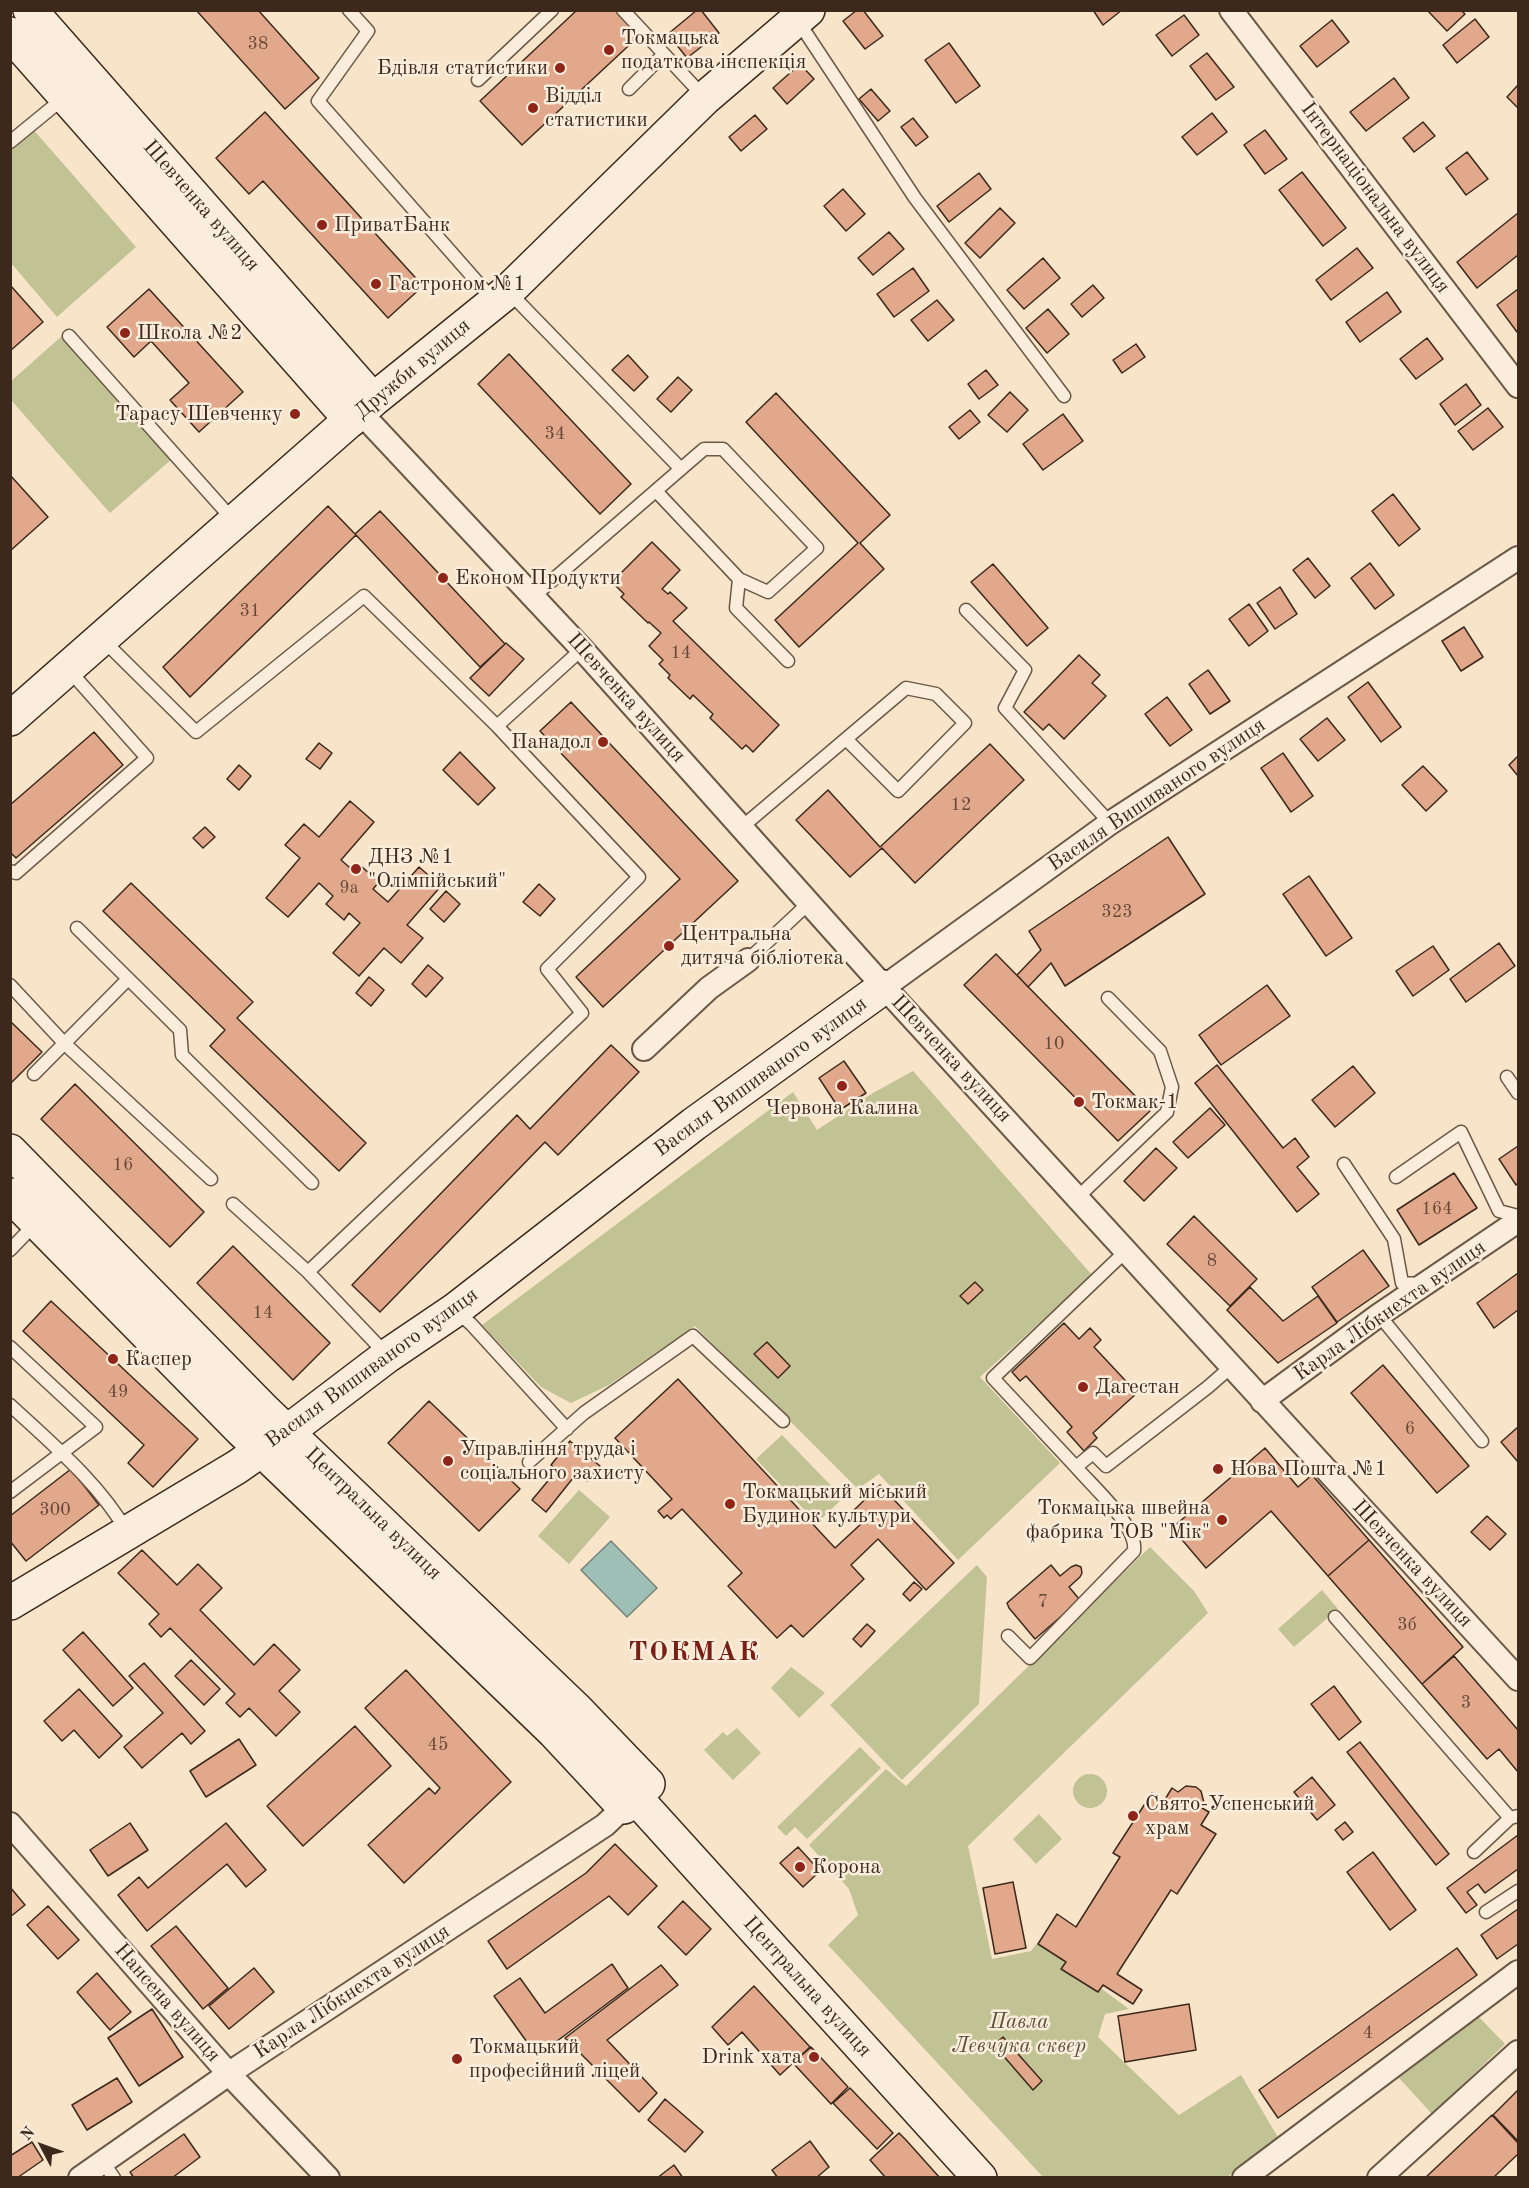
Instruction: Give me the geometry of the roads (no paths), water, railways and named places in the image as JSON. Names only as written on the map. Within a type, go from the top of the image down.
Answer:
[{"type":"street","name":"Шевченка вулиця","points":[[30,10],[361,411]]},
{"type":"street","name":"Інтернаціональна вулиця","points":[[1231,10],[1518,386]]},
{"type":"street","name":"Дружби вулиця","points":[[10,719],[361,411],[501,296],[705,98],[803,15]]},
{"type":"street","name":"Шевченка вулиця","points":[[10,34],[65,97],[582,649],[884,987],[1518,1679]]},
{"type":"street","name":"Василя Вишиваного вулиця","points":[[10,1603],[237,1467],[387,1356],[455,1310],[694,1124],[1110,823],[1518,558]]},
{"type":"street","points":[[644,1049],[709,988],[748,960]]},
{"type":"street","name":"Центральна вулиця","points":[[10,1151],[274,1440],[569,1701],[632,1765],[648,1784],[630,1802],[980,2178]]},
{"type":"street","name":"Центральна вулиця","points":[[10,1195],[226,1415],[274,1440]]},
{"type":"street","name":"Карла Лібкнехта вулиця","points":[[1262,1401],[1378,1315],[1518,1221]]},
{"type":"street","name":"Карла Лібкнехта вулиця","points":[[80,2178],[109,2170],[229,2074],[605,1825],[630,1802]]},
{"type":"street","name":"Нансена вулиця","points":[[10,1824],[229,2074],[328,2178]]},
{"type":"street","points":[[1244,2178],[1518,1972]]},
{"type":"street","points":[[1379,2178],[1518,2052]]},
{"type":"lane","points":[[350,10],[368,31],[318,102],[501,296],[681,469]]},
{"type":"lane","points":[[478,80],[552,10]]},
{"type":"lane","points":[[623,10],[705,98]]},
{"type":"lane","points":[[803,15],[915,198],[1064,396]]},
{"type":"lane","points":[[629,89],[664,54]]},
{"type":"lane","points":[[10,142],[65,97]]},
{"type":"lane","points":[[69,336],[234,522]]},
{"type":"lane","points":[[533,597],[704,449],[723,449],[818,548],[768,592],[738,579],[656,491]]},
{"type":"lane","points":[[738,579],[736,608],[788,661]]},
{"type":"lane","points":[[102,638],[196,732],[364,596],[497,726],[639,877],[547,969],[582,1013],[308,1272]]},
{"type":"lane","points":[[966,610],[1025,670],[1005,708],[1110,823]]},
{"type":"lane","points":[[497,726],[582,649]]},
{"type":"lane","points":[[10,871],[16,873],[147,758],[68,668]]},
{"type":"lane","points":[[742,827],[846,738],[906,688],[936,694],[965,723],[898,791],[846,738]]},
{"type":"lane","points":[[748,960],[810,902]]},
{"type":"lane","points":[[77,928],[180,1030],[182,1055],[312,1183]]},
{"type":"lane","points":[[34,1074],[128,979]]},
{"type":"lane","points":[[10,985],[65,1044],[211,1179]]},
{"type":"lane","points":[[1078,1197],[1167,1112],[1172,1087],[1160,1051],[1108,998]]},
{"type":"lane","points":[[1507,1077],[1518,1093]]},
{"type":"lane","points":[[1396,1177],[1461,1132],[1499,1211],[1518,1216]]},
{"type":"lane","points":[[1344,1164],[1394,1239],[1402,1283],[1424,1285]]},
{"type":"lane","points":[[233,1204],[308,1272],[387,1356]]},
{"type":"lane","points":[[10,1250],[37,1222]]},
{"type":"lane","points":[[1008,1635],[1030,1658],[1134,1551],[1128,1527],[993,1378],[1127,1250]]},
{"type":"lane","points":[[455,1310],[471,1324],[567,1430]]},
{"type":"lane","points":[[1378,1315],[1482,1441]]},
{"type":"lane","points":[[529,1462],[602,1400],[693,1336],[783,1421]]},
{"type":"lane","points":[[10,1347],[96,1427],[10,1492]]},
{"type":"lane","points":[[1076,1467],[1093,1453],[1106,1466],[1232,1366]]},
{"type":"lane","points":[[10,1406],[61,1453],[116,1512],[128,1533]]},
{"type":"lane","points":[[1335,1617],[1514,1817],[1474,1852]]},
{"type":"lane","points":[[1486,1912],[1518,1891]]},
{"type":"water","points":[[611,1541],[657,1588],[627,1617],[581,1570]]},
{"type":"place","name":"Токмацька податкова інспекція","points":[[609,50]]},
{"type":"place","name":"Бдівля статистики","points":[[560,68]]},
{"type":"place","name":"Відділ статистики","points":[[533,108]]},
{"type":"place","name":"ПриватБанк","points":[[322,225]]},
{"type":"place","name":"Гастроном №1","points":[[376,284]]},
{"type":"place","name":"Школа №2","points":[[125,333]]},
{"type":"place","name":"Тарасу Шевченку","points":[[295,414]]},
{"type":"place","name":"Економ Продукти","points":[[443,578]]},
{"type":"place","name":"Панадол","points":[[603,742]]},
{"type":"place","name":"ДНЗ №1 \"Олімпійський\"","points":[[356,869]]},
{"type":"place","name":"Центральна дитяча бібліотека","points":[[669,946]]},
{"type":"place","name":"Червона Калина","points":[[842,1086]]},
{"type":"place","name":"Токмак-1","points":[[1079,1102]]},
{"type":"place","name":"Каспер","points":[[113,1359]]},
{"type":"place","name":"Дагестан","points":[[1083,1387]]},
{"type":"place","name":"Управління труда і соціального захисту","points":[[448,1461]]},
{"type":"place","name":"Нова Пошта №1","points":[[1218,1469]]},
{"type":"place","name":"Токмацький міський Будинок культури","points":[[730,1504]]},
{"type":"place","name":"Токмацька швейна фабрика ТОВ \"Мік\"","points":[[1222,1520]]},
{"type":"place","name":"Свято-Успенський храм","points":[[1133,1816]]},
{"type":"place","name":"Корона","points":[[800,1867]]},
{"type":"place","name":"Drink хата","points":[[814,2057]]},
{"type":"place","name":"Токмацький професійний ліцей","points":[[457,2059]]},
{"type":"district","name":"ТОКМАК","points":[[694,1653]]},
{"type":"park label","name":"Павла Левчука сквер","points":[[1019,2034]]}]
